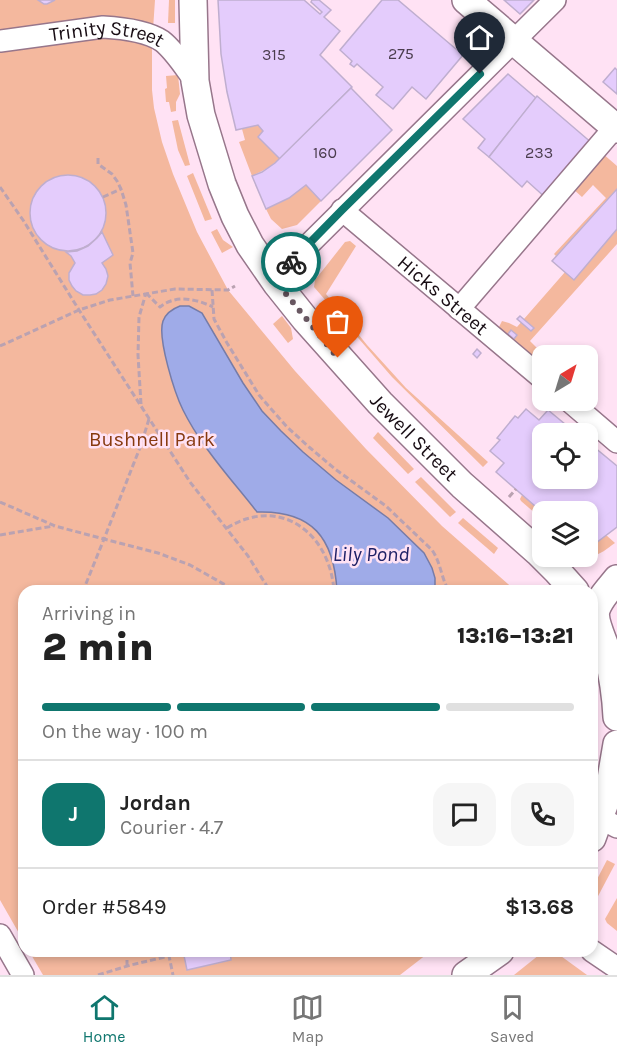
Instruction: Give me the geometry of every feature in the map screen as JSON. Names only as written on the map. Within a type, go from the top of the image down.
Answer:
[{"type":"main road","name":"Jewell Street","points":[[192,0],[195,81],[201,115],[222,184],[245,236],[274,279],[331,350],[398,422],[462,485],[538,552],[570,585]]},
{"type":"main road","points":[[466,0],[616,128]]},
{"type":"main road","points":[[598,606],[617,579]]},
{"type":"main road","points":[[602,618],[617,717]]},
{"type":"main road","points":[[603,828],[617,744]]},
{"type":"main road","points":[[466,975],[492,957]]},
{"type":"street","points":[[274,279],[555,0]]},
{"type":"street","name":"Trinity Street","points":[[0,41],[118,27],[149,35],[161,41],[172,51],[195,81]]},
{"type":"street","points":[[459,309],[616,128]]},
{"type":"street","name":"Hicks Street","points":[[342,210],[532,370]]},
{"type":"street","points":[[581,411],[617,442]]},
{"type":"street","points":[[3,946],[23,975]]},
{"type":"street","points":[[598,955],[617,968]]},
{"type":"path","points":[[98,158],[98,164],[112,174],[122,188],[133,253],[130,263],[133,296]]},
{"type":"path","points":[[0,187],[190,482],[248,556],[266,585]]},
{"type":"path","points":[[103,197],[122,188]]},
{"type":"path","points":[[0,345],[79,310],[110,300],[175,289],[228,290],[235,286]]},
{"type":"path","points":[[212,290],[214,319],[259,395],[287,427],[309,447],[386,506],[432,550],[438,558],[445,585]]},
{"type":"path","points":[[141,406],[138,355],[139,316],[146,293]]},
{"type":"path","points":[[146,293],[160,307],[173,300],[189,299],[198,300],[213,308]]},
{"type":"path","points":[[85,585],[141,445],[149,419]]},
{"type":"path","points":[[509,496],[516,489]]},
{"type":"path","points":[[0,502],[55,526],[158,553],[190,565],[225,585]]},
{"type":"path","points":[[227,528],[241,520],[256,516],[273,516],[291,521],[314,537],[320,546],[331,569],[333,585]]},
{"type":"path","points":[[0,535],[55,526]]},
{"type":"path","points":[[127,957],[127,966]]},
{"type":"path","points":[[98,975],[165,957]]},
{"type":"path","points":[[169,957],[173,975]]},
{"type":"green space","name":"Bushnell Park","points":[[0,0],[155,0],[152,90],[162,142],[197,232],[228,290],[295,371],[366,449],[442,526],[509,585],[18,585],[18,932],[0,900]]},
{"type":"green space","points":[[169,0],[175,0],[175,23],[168,23]]},
{"type":"green space","points":[[178,75],[180,94],[176,102],[176,111],[171,112],[169,102],[166,102],[166,76]]},
{"type":"green space","points":[[178,120],[190,165],[185,166],[178,150],[172,121]]},
{"type":"green space","points":[[258,125],[263,131],[258,137],[280,159],[252,176],[239,142],[245,140],[242,129]]},
{"type":"green space","points":[[602,153],[617,166],[617,189],[556,256],[554,254],[606,198],[593,185],[582,197],[572,188]]},
{"type":"green space","points":[[193,173],[212,219],[205,221],[187,176]]},
{"type":"green space","points":[[306,185],[321,201],[297,225],[282,229],[271,219],[266,209],[289,198]]},
{"type":"green space","points":[[217,229],[223,240],[233,247],[222,253],[211,232]]},
{"type":"green space","points":[[617,229],[617,244],[530,341],[534,345],[532,345],[532,356],[499,327],[502,321],[517,327],[565,272]]},
{"type":"green space","points":[[350,241],[356,246],[326,294],[367,345],[406,388],[488,462],[483,467],[392,377],[314,287],[315,280],[345,242]]},
{"type":"green space","points":[[282,316],[291,328],[293,339],[288,343],[273,324]]},
{"type":"green space","points":[[378,432],[414,469],[408,474],[373,438]]},
{"type":"green space","points":[[421,477],[456,512],[450,517],[415,482]]},
{"type":"green space","points":[[522,495],[532,504],[532,510],[521,501]]},
{"type":"green space","points":[[463,518],[498,548],[494,554],[458,523]]},
{"type":"green space","points":[[606,535],[615,543],[598,554],[598,541]]},
{"type":"green space","points":[[607,860],[615,864],[598,896],[598,877]]},
{"type":"green space","points":[[617,898],[617,931],[605,919]]},
{"type":"green space","points":[[32,957],[423,957],[400,975],[43,975]]},
{"type":"green space","points":[[536,957],[562,957],[587,975],[514,975]]},
{"type":"water","name":"Lily Pond","points":[[180,306],[189,306],[202,313],[262,411],[303,452],[336,480],[388,518],[424,553],[432,568],[435,585],[336,585],[331,556],[325,542],[316,531],[306,522],[292,516],[257,512],[202,442],[180,402],[162,340],[163,321],[172,310]]},
{"type":"building","points":[[38,0],[55,0],[44,4]]},
{"type":"building","points":[[218,0],[304,0],[320,14],[322,12],[311,2],[319,0],[331,10],[324,17],[340,31],[320,55],[352,87],[280,159],[258,137],[263,131],[258,125],[236,130],[221,54]]},
{"type":"building","points":[[382,0],[398,0],[463,55],[426,99],[412,87],[393,109],[376,95],[383,87],[357,64],[354,67],[350,64],[352,61],[340,50]]},
{"type":"building","points":[[504,0],[534,0],[520,14]]},
{"type":"building","points":[[615,68],[617,70],[617,94],[603,82]]},
{"type":"building","points":[[508,74],[536,98],[489,157],[478,148],[485,139],[463,119]]},
{"type":"building","points":[[351,88],[392,130],[321,201],[306,185],[289,198],[266,209],[252,176],[275,163]]},
{"type":"building","points":[[537,96],[593,144],[547,199],[527,181],[522,187],[489,157]]},
{"type":"building","points":[[61,175],[75,175],[89,181],[100,192],[106,206],[103,228],[95,240],[75,251],[61,251],[47,245],[36,234],[30,220],[30,206],[36,192],[47,181]]},
{"type":"building","points":[[617,189],[617,229],[574,280],[552,261]]},
{"type":"building","points":[[102,232],[113,255],[102,263],[108,276],[106,284],[96,294],[83,295],[76,291],[69,280],[69,273],[75,263],[66,252],[77,251],[88,246]]},
{"type":"building","points":[[520,316],[534,328],[531,331],[517,319]]},
{"type":"building","points":[[511,330],[517,335],[514,339],[508,334]]},
{"type":"building","points":[[477,349],[481,353],[477,358],[473,354]]},
{"type":"building","points":[[526,409],[539,420],[549,411],[564,423],[532,423],[532,489],[598,489],[598,450],[617,466],[617,527],[598,541],[598,501],[532,501],[532,503],[496,472],[504,463],[490,451],[500,440],[497,438],[515,416],[518,418]]},
{"type":"building","points":[[184,957],[231,957],[231,960],[187,970]]},
{"type":"way so far","points":[[291,262],[274,279],[338,358]]},
{"type":"route","points":[[291,262],[480,74]]}]
